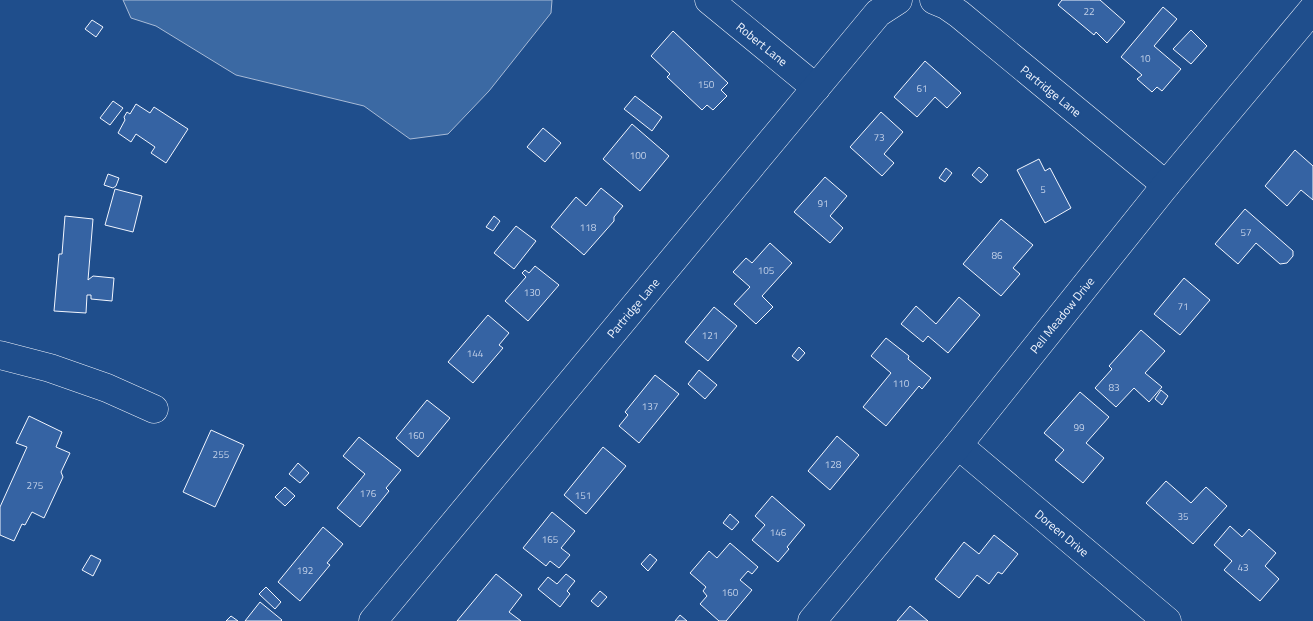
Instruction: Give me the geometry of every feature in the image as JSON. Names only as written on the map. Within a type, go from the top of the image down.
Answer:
[{"type":"street","name":"Robert Lane","points":[[709,0],[816,88]]},
{"type":"street","name":"Partridge Lane","points":[[374,621],[878,12],[898,0]]},
{"type":"street","name":"Partridge Lane","points":[[934,0],[946,5],[958,14],[1166,185]]},
{"type":"street","name":"Pell Meadow Drive","points":[[812,621],[958,445],[1166,185],[1313,9]]},
{"type":"street","points":[[0,355],[50,368],[99,385],[154,409]]},
{"type":"street","name":"Doreen Drive","points":[[958,445],[1167,621]]},
{"type":"water","points":[[123,0],[552,0],[551,13],[489,91],[448,134],[410,139],[364,106],[236,75],[156,26],[131,18]]},
{"type":"building","points":[[1062,0],[1100,0],[1125,22],[1107,43],[1096,32],[1094,35],[1058,5]]},
{"type":"building","points":[[1163,7],[1177,19],[1154,46],[1181,69],[1162,91],[1157,87],[1152,92],[1137,79],[1142,75],[1121,57]]},
{"type":"building","points":[[92,20],[103,27],[96,37],[85,29]]},
{"type":"building","points":[[1191,30],[1207,46],[1191,64],[1173,49]]},
{"type":"building","points":[[673,31],[728,83],[721,90],[727,96],[713,110],[707,105],[702,110],[667,77],[670,74],[651,56]]},
{"type":"building","points":[[925,61],[961,93],[947,108],[935,97],[917,117],[894,97]]},
{"type":"building","points":[[635,96],[662,117],[652,131],[624,109]]},
{"type":"building","points":[[113,101],[123,108],[110,125],[100,118]]},
{"type":"building","points":[[136,104],[150,113],[154,107],[188,129],[166,163],[151,153],[155,147],[136,134],[131,142],[118,133],[127,112],[130,114]]},
{"type":"building","points":[[881,112],[903,132],[884,154],[894,163],[882,176],[850,147]]},
{"type":"building","points":[[632,124],[669,156],[640,191],[603,159]]},
{"type":"building","points":[[543,128],[561,143],[545,162],[527,147]]},
{"type":"building","points":[[1295,150],[1313,166],[1313,200],[1301,190],[1287,206],[1265,186]]},
{"type":"building","points":[[1039,159],[1045,171],[1050,168],[1071,208],[1045,223],[1017,170]]},
{"type":"building","points":[[979,167],[988,175],[981,183],[972,175]]},
{"type":"building","points":[[946,168],[952,173],[945,182],[939,178]]},
{"type":"building","points":[[108,174],[119,178],[116,186],[113,188],[104,185]]},
{"type":"building","points":[[825,177],[847,196],[830,216],[843,228],[830,243],[794,212]]},
{"type":"building","points":[[601,188],[623,206],[614,217],[614,221],[584,255],[551,227],[576,197],[586,206]]},
{"type":"building","points":[[115,189],[142,196],[133,232],[105,225]]},
{"type":"building","points":[[1245,209],[1293,251],[1293,256],[1287,263],[1280,264],[1256,243],[1238,264],[1215,244]]},
{"type":"building","points":[[65,216],[93,219],[88,280],[93,276],[114,278],[112,301],[91,299],[91,295],[87,295],[86,313],[54,311],[59,254],[62,254]]},
{"type":"building","points":[[494,216],[500,221],[493,231],[486,227]]},
{"type":"building","points":[[1001,219],[1033,245],[1013,268],[1020,274],[1001,296],[963,264]]},
{"type":"building","points":[[516,226],[536,241],[514,269],[494,253]]},
{"type":"building","points":[[770,243],[792,263],[762,296],[773,307],[756,324],[734,304],[750,287],[733,272],[746,258],[752,263]]},
{"type":"building","points":[[535,266],[559,285],[528,321],[505,301],[526,277],[522,273],[525,270],[529,273]]},
{"type":"building","points":[[1184,278],[1210,300],[1180,335],[1154,314]]},
{"type":"building","points":[[959,297],[980,315],[948,353],[928,336],[923,342],[901,324],[916,306],[936,324]]},
{"type":"building","points":[[714,307],[737,326],[708,361],[685,342]]},
{"type":"building","points":[[488,315],[509,333],[499,345],[503,348],[473,383],[448,362]]},
{"type":"building","points":[[1141,330],[1165,351],[1145,373],[1162,387],[1149,402],[1134,388],[1116,407],[1095,388],[1112,369],[1109,366]]},
{"type":"building","points":[[886,338],[909,356],[908,359],[931,378],[922,389],[919,386],[886,426],[863,407],[891,373],[871,356]]},
{"type":"building","points":[[799,347],[805,353],[798,361],[792,356]]},
{"type":"building","points":[[699,370],[717,385],[705,399],[688,384]]},
{"type":"building","points":[[655,375],[679,394],[639,443],[619,426],[628,415],[625,412]]},
{"type":"building","points":[[1161,390],[1168,396],[1162,405],[1155,399]]},
{"type":"building","points":[[1080,392],[1109,417],[1086,443],[1104,458],[1083,483],[1055,460],[1064,450],[1044,433]]},
{"type":"building","points":[[427,400],[450,418],[418,457],[396,438]]},
{"type":"building","points":[[29,416],[62,432],[56,447],[70,453],[61,472],[63,477],[44,518],[32,512],[25,525],[22,524],[14,541],[0,535],[0,507],[27,447],[16,443]]},
{"type":"building","points":[[211,430],[244,445],[215,507],[183,492]]},
{"type":"building","points":[[837,436],[859,455],[830,490],[808,471]]},
{"type":"building","points":[[359,437],[401,470],[386,488],[389,491],[360,527],[337,508],[365,474],[343,456]]},
{"type":"building","points":[[603,447],[626,466],[586,514],[564,495]]},
{"type":"building","points":[[298,463],[309,473],[300,483],[289,474]]},
{"type":"building","points":[[1166,481],[1191,503],[1206,487],[1227,506],[1193,544],[1146,503]]},
{"type":"building","points":[[285,487],[295,496],[285,506],[275,497]]},
{"type":"building","points":[[772,496],[805,525],[787,547],[789,549],[778,562],[752,540],[765,525],[755,516]]},
{"type":"building","points":[[552,512],[575,531],[561,548],[570,555],[559,568],[550,561],[546,566],[523,548]]},
{"type":"building","points":[[730,514],[739,522],[732,530],[723,523]]},
{"type":"building","points":[[1230,526],[1242,537],[1249,529],[1276,553],[1265,566],[1279,579],[1260,601],[1224,570],[1232,561],[1214,545]]},
{"type":"building","points":[[323,527],[343,544],[327,563],[330,565],[300,601],[278,582]]},
{"type":"building","points":[[994,535],[1018,554],[1002,574],[998,572],[989,584],[977,575],[959,598],[935,579],[964,542],[979,554]]},
{"type":"building","points":[[730,543],[758,567],[752,574],[748,571],[740,580],[752,590],[726,621],[719,621],[700,604],[707,596],[703,591],[706,587],[690,573],[709,551],[717,558]]},
{"type":"building","points":[[650,554],[657,560],[648,571],[641,564]]},
{"type":"building","points":[[91,555],[101,560],[93,576],[82,570]]},
{"type":"building","points":[[496,574],[522,595],[509,612],[521,621],[457,621]]},
{"type":"building","points":[[566,574],[575,581],[567,591],[570,594],[560,607],[538,589],[548,577],[557,584]]},
{"type":"building","points":[[266,587],[281,602],[275,609],[259,594]]},
{"type":"building","points":[[600,591],[607,597],[598,607],[591,601]]},
{"type":"building","points":[[260,602],[282,620],[245,621]]},
{"type":"building","points":[[910,606],[928,621],[897,621]]},
{"type":"building","points":[[680,615],[687,621],[675,621]]},
{"type":"building","points":[[231,616],[238,621],[226,621]]}]
